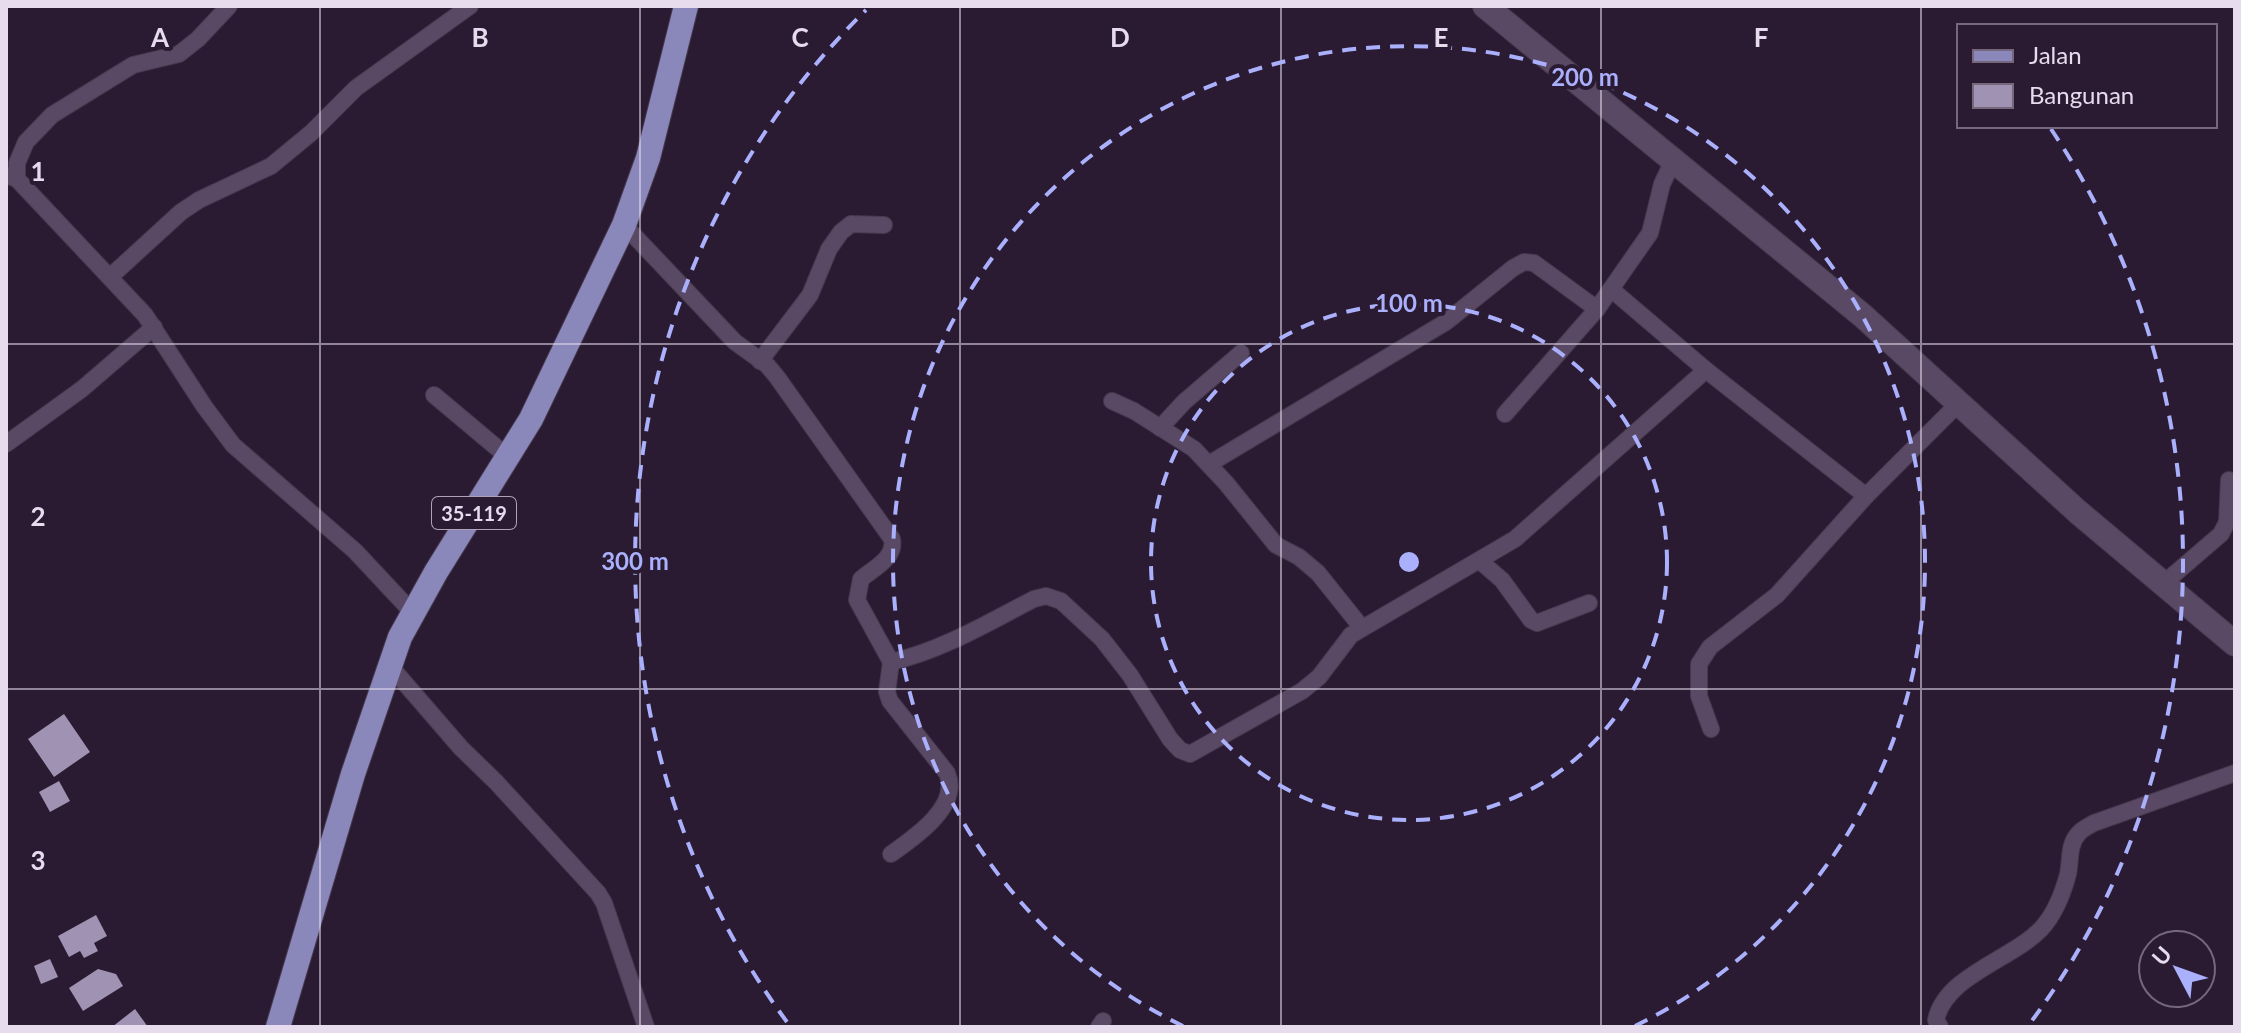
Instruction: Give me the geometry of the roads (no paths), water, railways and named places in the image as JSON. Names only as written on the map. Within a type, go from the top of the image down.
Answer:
[{"type":"main road","name":"35-119","points":[[278,1027],[353,774],[390,666],[413,613],[550,383],[624,225],[648,158],[686,6]]},
{"type":"main road","points":[[1485,6],[1863,316],[2078,512],[2235,644]]},
{"type":"street","points":[[229,6],[189,48],[179,54],[133,65],[52,115],[26,142],[11,177],[111,276],[154,327],[204,406],[233,445],[355,551],[413,613]]},
{"type":"street","points":[[111,276],[181,212],[199,200],[271,166],[311,133],[356,88],[470,6]]},
{"type":"street","points":[[1505,414],[1597,309],[1650,233],[1662,184],[1673,161]]},
{"type":"street","points":[[760,361],[810,295],[829,249],[841,232],[851,224],[884,225]]},
{"type":"street","points":[[624,225],[735,342],[777,377],[892,539],[894,548],[890,555],[861,579],[857,600],[891,662],[887,692],[890,701],[947,773],[952,784],[949,796],[918,835],[891,854]]},
{"type":"street","points":[[1209,464],[1446,322],[1524,262],[1534,263],[1597,309]]},
{"type":"street","points":[[1611,289],[1706,370],[1866,496]]},
{"type":"street","points":[[6,444],[82,389],[154,327]]},
{"type":"street","points":[[1160,428],[1184,402],[1241,353]]},
{"type":"street","points":[[891,662],[953,640],[1034,599],[1046,596],[1061,601],[1102,639],[1130,675],[1170,739],[1180,750],[1190,754],[1302,691],[1319,677],[1351,635],[1515,539],[1706,370]]},
{"type":"street","points":[[434,395],[508,457]]},
{"type":"street","points":[[1112,401],[1194,449],[1276,545],[1310,565],[1362,628]]},
{"type":"street","points":[[1711,729],[1699,696],[1699,664],[1710,647],[1777,595],[1866,496],[1958,404]]},
{"type":"street","points":[[2164,583],[2221,534],[2227,522],[2229,480]]},
{"type":"street","points":[[1480,561],[1502,580],[1531,620],[1537,623],[1589,603]]},
{"type":"street","points":[[390,666],[461,748],[598,893],[646,1027]]},
{"type":"street","points":[[1940,1027],[1936,1020],[1939,1006],[1951,993],[1973,975],[2027,943],[2044,925],[2056,908],[2071,846],[2078,833],[2094,823],[2235,773]]}]
